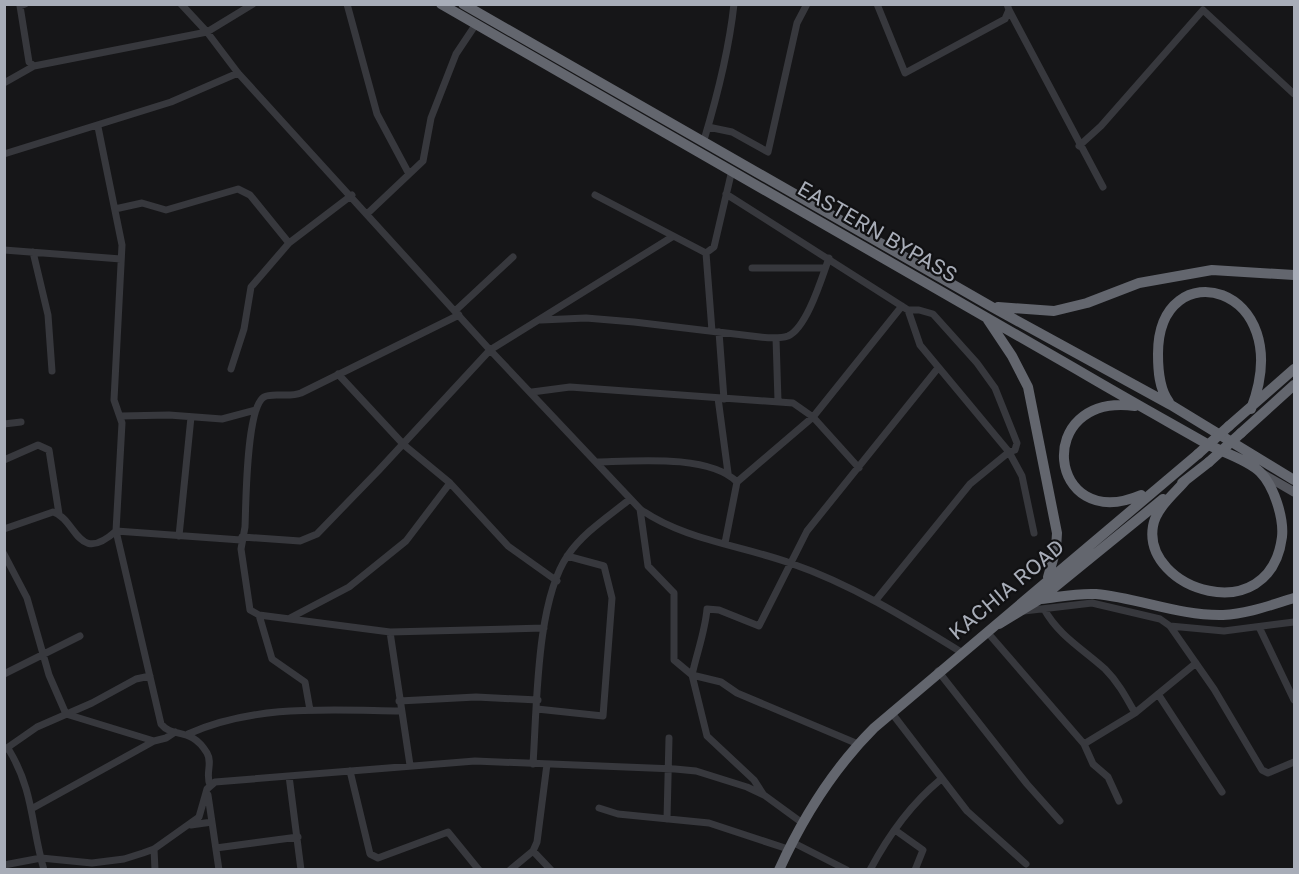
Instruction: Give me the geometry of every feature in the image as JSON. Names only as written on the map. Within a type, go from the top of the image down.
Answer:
[{"type":"highway","name":"EASTERN BYPASS","points":[[441,4],[1139,406],[1259,472]]},
{"type":"highway","name":"EASTERN BYPASS","points":[[463,4],[992,307],[1171,405],[1294,480]]},
{"type":"highway","points":[[992,307],[1040,311],[1060,310],[1087,303],[1139,283],[1212,270],[1294,275]]},
{"type":"highway","points":[[1171,405],[1161,384],[1158,360],[1161,330],[1174,307],[1184,299],[1206,292],[1218,292],[1229,293],[1251,306],[1265,327],[1269,351],[1267,376],[1251,408]]},
{"type":"highway","points":[[984,315],[1022,373],[1033,403],[1056,533],[1056,549],[1047,579]]},
{"type":"highway","name":"KACHIA ROAD","points":[[779,870],[801,822],[829,780],[858,744],[938,671],[999,624],[1008,612],[1198,454],[1294,369]]},
{"type":"highway","points":[[1042,604],[1274,406],[1294,386]]},
{"type":"highway","points":[[1274,406],[1294,394]]},
{"type":"highway","points":[[1139,406],[1119,404],[1106,406],[1083,417],[1067,435],[1063,463],[1075,487],[1095,500],[1125,502],[1152,491]]},
{"type":"highway","points":[[1186,480],[1158,512],[1153,523],[1156,547],[1160,556],[1178,578],[1204,590],[1230,594],[1243,590],[1264,577],[1273,565],[1281,541],[1281,516],[1259,472]]},
{"type":"highway","points":[[999,624],[1023,611],[1071,594],[1097,594],[1176,610],[1223,615],[1250,611],[1294,598]]},
{"type":"main road","name":"EASTERN BYPASS","points":[[1259,472],[1294,492]]},
{"type":"street","points":[[25,4],[20,6],[29,62],[34,66]]},
{"type":"street","points":[[181,4],[207,32],[238,73],[352,195],[490,350],[640,508],[662,524],[791,563],[876,600],[961,652]]},
{"type":"street","points":[[4,83],[34,66],[207,32],[253,4]]},
{"type":"street","points":[[347,4],[377,114],[409,174]]},
{"type":"street","points":[[704,140],[724,55],[730,41],[734,4]]},
{"type":"street","points":[[708,126],[732,132],[768,152],[797,23],[807,4]]},
{"type":"street","points":[[877,4],[905,73],[1005,19],[1008,7]]},
{"type":"street","points":[[1008,7],[1058,99],[1079,146],[1103,187]]},
{"type":"street","points":[[1079,146],[1101,126],[1203,10],[1294,94]]},
{"type":"street","points":[[368,213],[423,161],[431,118],[456,54],[476,24]]},
{"type":"street","points":[[4,154],[98,127],[171,102],[238,73]]},
{"type":"street","points":[[98,127],[122,245],[114,400],[121,416],[116,531],[161,724],[165,729],[188,734],[202,745],[209,756],[207,776],[219,870]]},
{"type":"street","points":[[706,253],[714,247],[732,170]]},
{"type":"street","points":[[115,209],[142,203],[166,210],[238,189],[250,195],[289,243]]},
{"type":"street","points":[[726,194],[905,308],[933,314],[977,363],[994,388],[1017,443],[1015,450],[1009,452],[970,484],[876,600]]},
{"type":"street","points":[[231,369],[244,329],[251,287],[289,243],[352,195]]},
{"type":"street","points":[[595,195],[706,253]]},
{"type":"street","points":[[4,460],[38,445],[49,450],[59,514],[78,539],[84,542],[100,541],[116,531],[242,539],[308,539],[317,534],[404,444],[490,350],[672,237]]},
{"type":"street","points":[[4,250],[121,259]]},
{"type":"street","points":[[33,252],[48,315],[52,371]]},
{"type":"street","points":[[706,253],[728,473]]},
{"type":"street","points":[[513,257],[457,313],[291,397],[272,395],[264,397],[256,410],[242,539],[250,610],[259,615],[390,632],[544,628]]},
{"type":"street","points":[[538,320],[586,318],[776,338],[795,332],[802,322],[829,258]]},
{"type":"street","points":[[752,268],[825,268]]},
{"type":"street","points":[[905,308],[920,345],[1009,452],[1022,476],[1034,533]]},
{"type":"street","points":[[725,543],[737,482],[752,472],[813,417],[905,308]]},
{"type":"street","points":[[776,338],[778,400]]},
{"type":"street","points":[[764,795],[754,780],[707,736],[692,675],[700,639],[704,633],[707,609],[719,610],[759,626],[807,531],[938,368]]},
{"type":"street","points":[[338,374],[404,444],[450,483],[508,546],[557,580]]},
{"type":"street","points":[[532,392],[570,387],[778,400],[794,403],[813,417],[859,468]]},
{"type":"street","points":[[121,416],[222,419],[256,410]]},
{"type":"street","points":[[179,536],[191,417]]},
{"type":"street","points":[[4,424],[21,422]]},
{"type":"street","points":[[597,462],[681,463],[728,473],[737,482]]},
{"type":"street","points":[[290,618],[349,587],[406,541],[450,483]]},
{"type":"street","points":[[533,764],[544,628],[557,580],[567,556],[582,538],[630,499]]},
{"type":"street","points":[[640,508],[648,567],[674,593],[674,660],[692,675],[721,682],[737,693],[858,744]]},
{"type":"street","points":[[4,529],[47,513],[59,514]]},
{"type":"street","points":[[4,554],[27,598],[43,654],[66,714]]},
{"type":"street","points":[[399,701],[476,697],[603,716],[612,598],[610,587],[604,566],[567,556]]},
{"type":"street","points":[[1135,712],[1120,687],[1106,670],[1053,625],[1042,604],[1092,603],[1160,619],[1170,626],[1196,663],[1262,770],[1268,773],[1294,762]]},
{"type":"street","points":[[259,615],[272,659],[305,682],[310,710]]},
{"type":"street","points":[[1170,626],[1224,632],[1260,629],[1294,622]]},
{"type":"street","points":[[1260,629],[1294,700]]},
{"type":"street","points":[[390,632],[400,711],[410,765]]},
{"type":"street","points":[[988,633],[1084,744],[1093,764],[1108,777],[1119,801]]},
{"type":"street","points":[[4,674],[80,636]]},
{"type":"street","points":[[1084,744],[1135,712],[1196,663]]},
{"type":"street","points":[[938,671],[1027,784],[1060,821]]},
{"type":"street","points":[[44,870],[33,808],[19,766],[7,750],[37,727],[92,703],[136,679],[150,676]]},
{"type":"street","points":[[1158,694],[1222,792]]},
{"type":"street","points":[[188,734],[207,726],[267,712],[400,711]]},
{"type":"street","points":[[891,712],[940,780],[967,811],[1026,864]]},
{"type":"street","points":[[66,714],[154,741]]},
{"type":"street","points":[[33,808],[154,741],[176,732]]},
{"type":"street","points":[[667,819],[669,738]]},
{"type":"street","points":[[209,787],[289,776],[475,761],[670,768],[721,778],[764,795],[801,822]]},
{"type":"street","points":[[510,870],[533,851],[547,764]]},
{"type":"street","points":[[350,771],[370,854],[373,857],[390,854],[448,832],[479,870]]},
{"type":"street","points":[[289,776],[298,837],[300,870]]},
{"type":"street","points":[[870,870],[914,804],[940,780]]},
{"type":"street","points":[[4,865],[41,858],[83,866],[124,859],[154,849],[191,825],[202,812],[209,787]]},
{"type":"street","points":[[599,808],[618,814],[731,828],[790,845],[848,870]]},
{"type":"street","points":[[191,825],[212,822]]},
{"type":"street","points":[[895,830],[923,850],[915,870]]},
{"type":"street","points":[[216,848],[298,837]]},
{"type":"street","points":[[154,849],[155,870]]},
{"type":"street","points":[[533,851],[551,870]]}]
